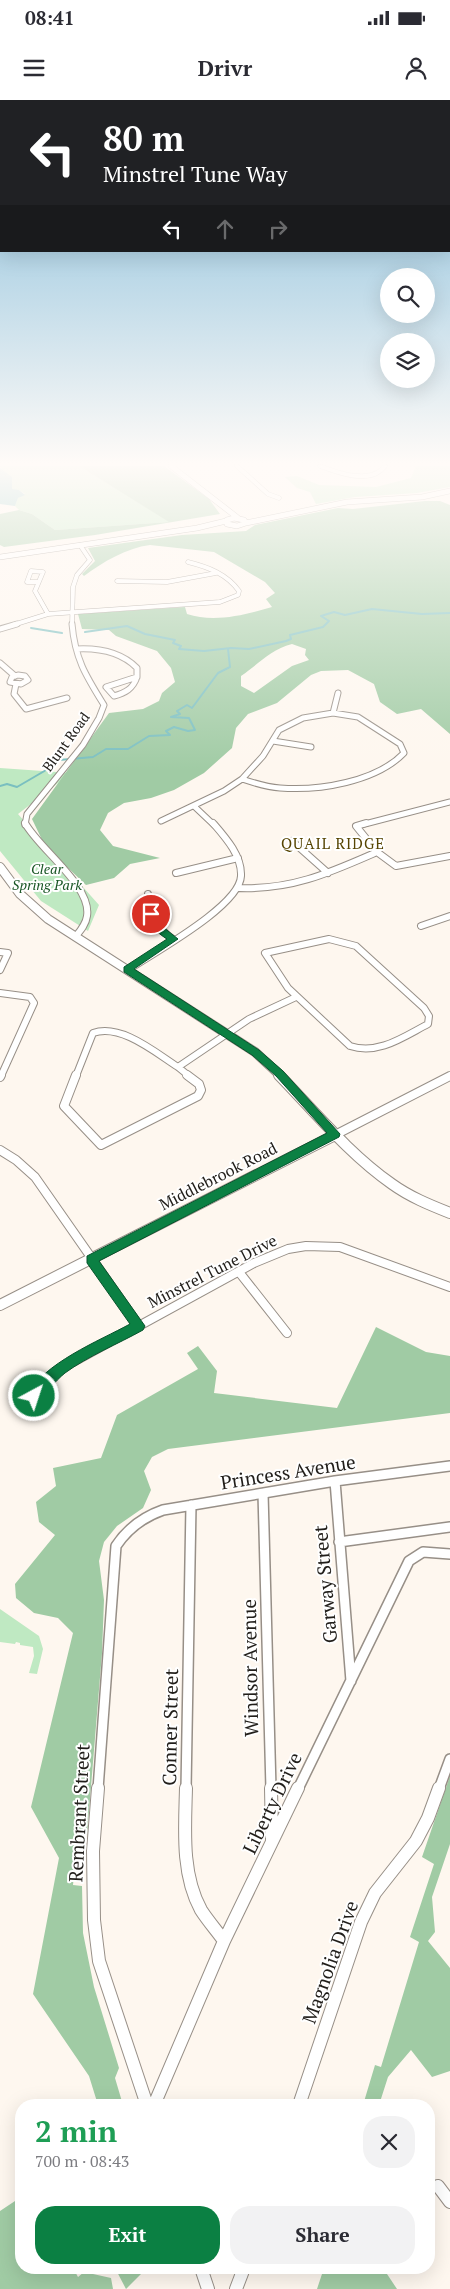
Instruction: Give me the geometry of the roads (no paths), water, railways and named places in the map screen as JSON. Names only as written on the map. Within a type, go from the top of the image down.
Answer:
[{"type":"street","name":"Blunt Road","points":[[76,936],[84,928],[88,914],[85,897],[79,885],[42,847],[25,824],[33,806],[74,758],[102,714],[104,705],[85,675],[77,649],[71,612],[75,580],[84,568]]},
{"type":"street","points":[[0,630],[48,614],[220,602],[238,595],[238,589],[208,568]]},
{"type":"street","points":[[117,581],[136,583],[188,580],[216,573]]},
{"type":"street","points":[[38,582],[36,591],[48,614]]},
{"type":"street","points":[[77,649],[97,650],[127,660],[138,668],[137,678],[132,688],[125,694],[114,696],[106,687],[137,678]]},
{"type":"street","points":[[0,663],[15,676]]},
{"type":"street","points":[[22,675],[28,678],[24,683],[16,684],[9,680],[15,676],[22,675]]},
{"type":"street","points":[[16,684],[14,694],[26,709],[67,698]]},
{"type":"street","points":[[334,713],[338,693]]},
{"type":"street","points":[[161,821],[195,807],[242,779],[264,756],[279,730],[303,718],[334,713],[365,720],[400,744],[404,753],[400,760],[384,770],[368,776],[309,787],[278,788],[242,779]]},
{"type":"street","points":[[273,741],[311,747]]},
{"type":"street","points":[[450,802],[356,826],[377,852],[396,866],[450,856]]},
{"type":"street","points":[[128,970],[213,914],[239,888],[241,869],[238,858],[220,830],[195,807]]},
{"type":"street","points":[[292,841],[328,873]]},
{"type":"street","points":[[239,888],[276,889],[310,881],[377,852]]},
{"type":"street","points":[[176,873],[238,858]]},
{"type":"street","points":[[0,867],[32,906],[227,1033],[280,1073],[335,1134],[384,1181],[407,1196],[450,1213]]},
{"type":"street","points":[[148,894],[154,923],[160,931],[173,939]]},
{"type":"street","points":[[421,926],[450,916]]},
{"type":"street","points":[[328,940],[356,946],[424,1008],[430,1019],[428,1024],[379,1048],[357,1050],[350,1046],[296,996],[280,977],[265,953],[328,940]]},
{"type":"street","points":[[0,952],[8,954],[0,970]]},
{"type":"street","points":[[0,993],[30,997],[34,1004],[0,1077]]},
{"type":"street","points":[[178,1067],[249,1019],[296,996]]},
{"type":"street","points":[[104,1029],[136,1042],[178,1067],[199,1084],[201,1090],[198,1096],[101,1145],[64,1106],[93,1033],[97,1030],[104,1029]]},
{"type":"street","name":"Middlebrook Road","points":[[0,1305],[450,1076]]},
{"type":"street","points":[[0,1150],[16,1160],[35,1177],[139,1326]]},
{"type":"street","name":"Minstrel Tune Drive","points":[[34,1396],[44,1382],[62,1368],[239,1272],[276,1253],[294,1248],[324,1245],[357,1252],[413,1276],[450,1287]]},
{"type":"street","points":[[239,1272],[287,1333]]},
{"type":"street","name":"Princess Avenue","points":[[135,1523],[149,1515],[191,1504],[450,1466]]},
{"type":"street","name":"Garway Street","points":[[335,1482],[351,1683]]},
{"type":"street","name":"Windsor Avenue","points":[[263,1493],[272,1842]]},
{"type":"street","name":"Conner Street","points":[[191,1504],[185,1840],[190,1880],[201,1909],[224,1941]]},
{"type":"street","name":"Rembrant Street","points":[[135,1523],[123,1534],[116,1546],[93,1851],[94,1920],[99,1961],[145,2099]]},
{"type":"street","points":[[339,1542],[450,1527]]},
{"type":"street","name":"Liberty Drive","points":[[157,2099],[224,1941],[351,1683],[409,1560],[422,1551],[450,1554]]},
{"type":"street","name":"Magnolia Drive","points":[[301,2099],[361,1922],[375,1893],[402,1861],[428,1818],[450,1759]]},
{"type":"street","points":[[438,2186],[450,2202]]},
{"type":"street","points":[[203,2274],[208,2289]]},
{"type":"street","points":[[236,2289],[242,2274]]},
{"type":"waterway","points":[[85,632],[127,626],[145,634],[175,640],[173,643],[181,646],[179,649],[204,651],[231,648],[249,649],[286,641],[291,639],[290,635],[323,627],[329,621],[321,616],[334,612],[345,615],[372,609],[422,614],[450,613]]},
{"type":"waterway","points":[[31,628],[62,633]]},
{"type":"waterway","points":[[0,786],[7,784],[17,787],[53,766],[59,760],[93,757],[106,749],[128,749],[149,736],[170,735],[166,731],[174,727],[188,731],[195,730],[189,718],[171,717],[180,714],[177,711],[187,705],[192,708],[218,673],[230,667],[228,649]]},
{"type":"district","name":"QUAIL RIDGE","points":[[333,844]]},
{"type":"park label","name":"Clear Spring Park","points":[[47,878]]}]
